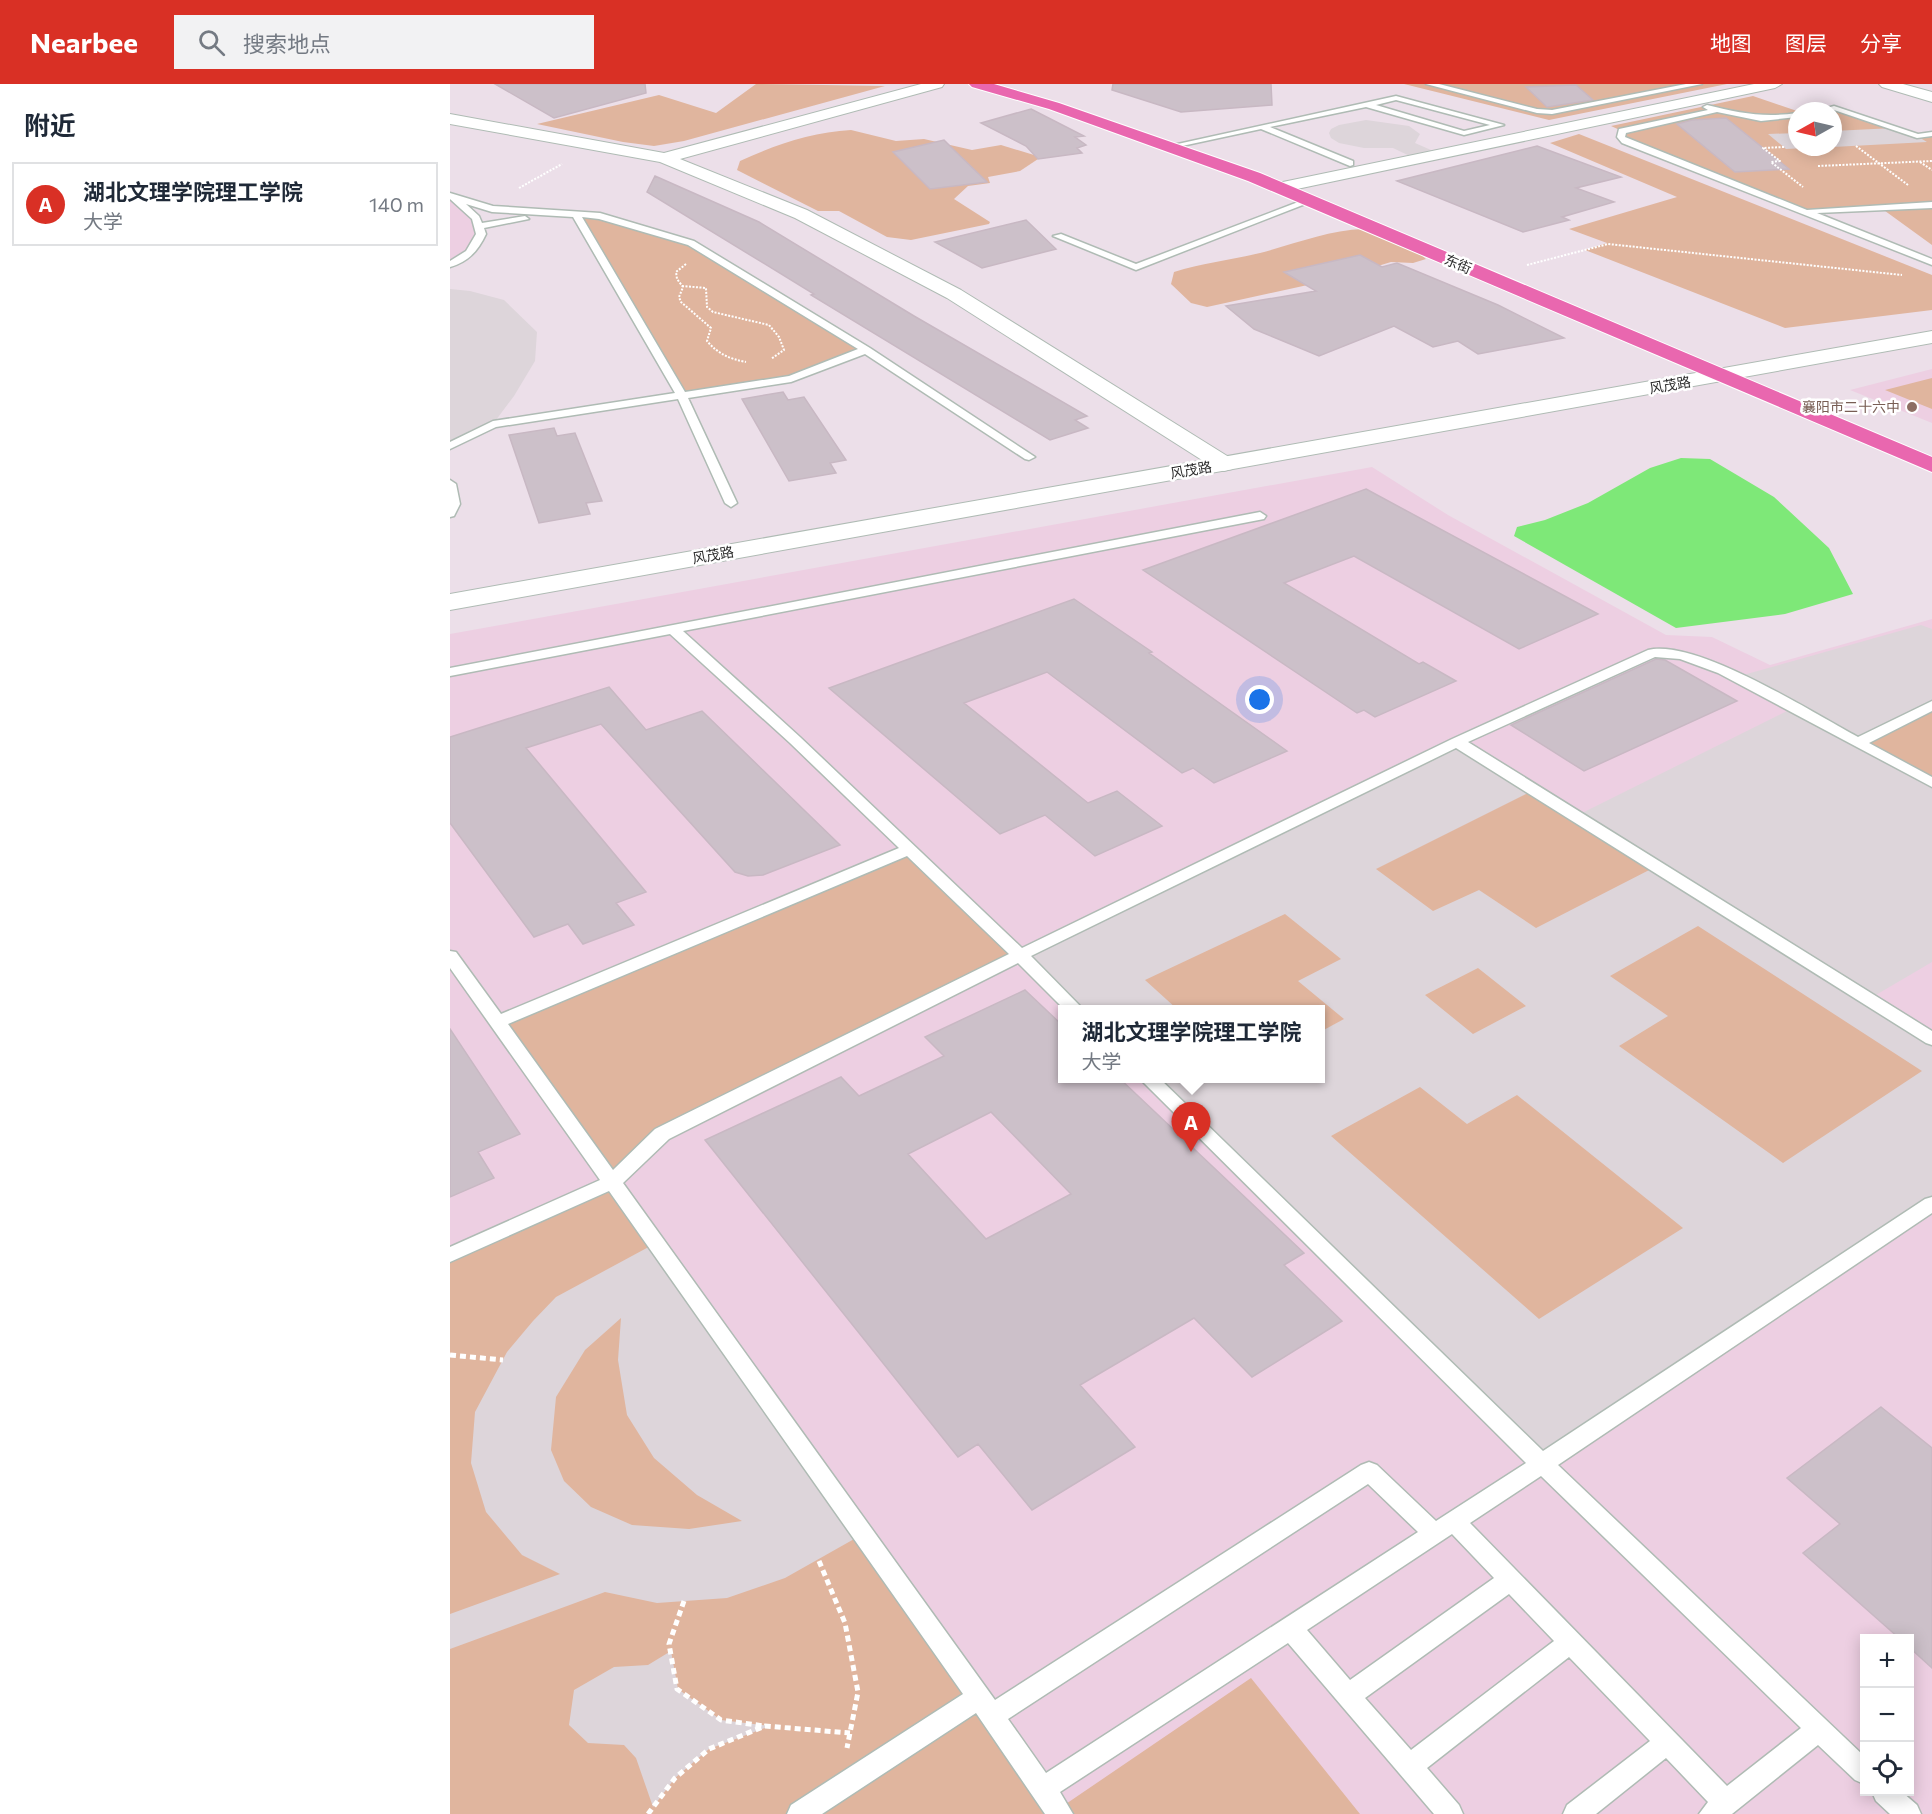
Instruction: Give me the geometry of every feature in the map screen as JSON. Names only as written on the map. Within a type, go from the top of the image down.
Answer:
[{"type":"main road","name":"东街","points":[[976,84],[1054,106],[1278,188],[1932,465]]},
{"type":"street","points":[[664,158],[937,84]]},
{"type":"street","points":[[1278,188],[1775,84]]},
{"type":"street","points":[[1887,84],[1932,97]]},
{"type":"street","points":[[450,119],[664,158],[801,214],[954,294],[1224,464]]},
{"type":"street","name":"风茂路","points":[[450,602],[1932,336]]},
{"type":"lane","points":[[1430,84],[1538,111],[1552,112],[1698,84]]},
{"type":"lane","points":[[1653,84],[1662,92],[1747,119],[1762,121],[1788,117]]},
{"type":"lane","points":[[1168,147],[1365,104],[1396,98],[1500,126],[1464,133],[1365,104]]},
{"type":"lane","points":[[1717,110],[1622,131],[1621,137],[1625,141],[1932,262]]},
{"type":"lane","points":[[1842,111],[1917,136],[1932,134]]},
{"type":"lane","points":[[1262,127],[1350,163]]},
{"type":"lane","points":[[452,197],[480,206],[513,212],[600,216],[691,243],[866,350],[1029,457]]},
{"type":"lane","points":[[450,264],[465,258],[475,248],[482,234],[476,219],[452,197]]},
{"type":"lane","points":[[1058,236],[1136,267],[1310,201]]},
{"type":"lane","points":[[1804,212],[1932,205]]},
{"type":"lane","points":[[479,226],[556,214]]},
{"type":"lane","points":[[576,215],[682,396],[731,503]]},
{"type":"lane","points":[[450,446],[493,424],[791,379],[866,350]]},
{"type":"lane","points":[[450,484],[454,504],[450,513]]},
{"type":"lane","points":[[450,672],[1260,516]]},
{"type":"lane","points":[[673,629],[795,740],[1071,1005]]},
{"type":"lane","points":[[450,1255],[612,1182],[662,1134],[1020,955],[1457,742],[1653,653],[1682,655],[1723,670],[1932,783]]},
{"type":"lane","points":[[1858,743],[1932,705]]},
{"type":"lane","points":[[1457,742],[1932,1039]]},
{"type":"lane","points":[[497,1022],[910,849]]},
{"type":"lane","points":[[450,956],[986,1706],[1060,1814]]},
{"type":"lane","points":[[1153,1083],[1542,1464],[1860,1768]]},
{"type":"lane","points":[[1043,1790],[1542,1464],[1932,1204]]},
{"type":"lane","points":[[800,1814],[840,1788],[986,1706],[1369,1471],[1510,1580],[1668,1742],[1719,1808],[1819,1729]]},
{"type":"lane","points":[[1348,1696],[1510,1580]]},
{"type":"lane","points":[[1290,1628],[1450,1814]]},
{"type":"lane","points":[[1409,1767],[1570,1642]]},
{"type":"lane","points":[[1576,1814],[1668,1742]]},
{"type":"lane","points":[[1890,1796],[1908,1814]]},
{"type":"path","points":[[480,206],[523,187],[580,154],[601,146]]},
{"type":"path","points":[[1856,146],[1914,190]]},
{"type":"path","points":[[1784,147],[1763,148],[1780,162],[1771,162],[1832,210]]},
{"type":"path","points":[[1818,166],[1932,161]]},
{"type":"path","points":[[1486,276],[1608,244],[1909,275]]},
{"type":"path","points":[[682,286],[706,288],[707,307],[713,312],[769,325],[779,337],[784,350],[759,365],[732,360],[716,353],[707,341],[711,328],[706,319],[681,304],[679,297],[682,286],[676,272],[684,265],[700,259],[715,257]]},
{"type":"path","points":[[759,365],[770,383]]},
{"type":"path","points":[[450,1355],[503,1360]]},
{"type":"path","points":[[819,1561],[845,1623],[858,1692],[840,1788]]},
{"type":"path","points":[[684,1601],[669,1644],[678,1689],[721,1720],[850,1732]]},
{"type":"path","points":[[648,1814],[675,1778],[709,1749],[770,1726]]},
{"type":"shaded area","points":[[756,84],[885,86],[684,141],[654,146],[537,124],[659,95],[716,113]]},
{"type":"shaded area","points":[[1404,84],[1727,84],[1549,120]]},
{"type":"shaded area","points":[[1753,96],[1788,108],[1788,156],[1842,156],[1842,111],[1917,136],[1932,134],[1932,245],[1881,208],[1804,212],[1625,141],[1622,131],[1611,126]]},
{"type":"shaded area","points":[[1366,120],[1409,126],[1420,134],[1415,143],[1440,154],[1416,159],[1393,148],[1364,148],[1339,143],[1331,138],[1329,133],[1331,129],[1339,125]]},
{"type":"shaded area","points":[[1894,128],[1927,142],[1842,147],[1842,131]]},
{"type":"shaded area","points":[[851,130],[896,141],[924,139],[972,150],[1001,145],[1034,155],[1038,159],[1020,171],[988,177],[990,183],[968,186],[954,199],[990,222],[989,224],[911,240],[887,237],[839,211],[818,211],[737,170],[740,161],[780,145],[822,133]]},
{"type":"shaded area","points":[[1788,133],[1788,149],[1786,149],[1768,134]]},
{"type":"shaded area","points":[[1579,134],[1932,275],[1932,310],[1785,328],[1585,250],[1607,243],[1569,229],[1677,197],[1550,143]]},
{"type":"shaded area","points":[[450,196],[476,218],[481,234],[475,248],[450,264]]},
{"type":"shaded area","points":[[576,215],[600,216],[691,243],[866,350],[791,379],[682,396]]},
{"type":"shaded area","points":[[1364,229],[1419,253],[1426,259],[1413,263],[1391,262],[1335,279],[1207,307],[1191,303],[1171,284],[1174,272],[1260,253],[1325,235]]},
{"type":"shaded area","points":[[450,289],[470,291],[504,300],[537,332],[535,361],[514,396],[493,424],[450,446]]},
{"type":"shaded area","name":"襄阳市二十六中","points":[[1932,369],[1932,423],[1850,390]]},
{"type":"shaded area","points":[[1932,378],[1932,409],[1885,390]]},
{"type":"shaded area","points":[[1681,458],[1710,459],[1774,497],[1829,548],[1853,594],[1785,614],[1676,628],[1514,536],[1517,527],[1545,520],[1588,503],[1650,468]]},
{"type":"shaded area","points":[[1372,467],[1448,515],[1666,635],[1712,637],[1770,665],[1932,619],[1932,1814],[450,1814],[450,634]]},
{"type":"shaded area","points":[[1921,625],[1932,629],[1932,705],[1858,743],[1932,783],[1932,962],[1869,999],[1932,1039],[1932,1204],[1542,1464],[1151,1083],[1325,1083],[1325,1029],[1344,1019],[1298,981],[1341,959],[1285,914],[1145,980],[1173,1005],[1071,1005],[1020,955],[1457,742],[1534,790],[1376,869],[1433,911],[1479,890],[1536,928],[1657,866],[1576,816],[1793,708],[1736,677]],"holes":[[[1698,926],[1922,1071],[1783,1163],[1619,1046],[1668,1016],[1610,976]],[[1478,968],[1526,1006],[1473,1034],[1425,995]],[[1420,1087],[1467,1124],[1517,1095],[1683,1228],[1539,1319],[1331,1136]]]},
{"type":"shaded area","points":[[1932,705],[1932,783],[1858,743]]},
{"type":"shaded area","points":[[1457,742],[1932,1039],[1932,1204],[1542,1464],[1221,1150],[1313,1083],[1325,1083],[1325,1005],[1072,1005],[1020,955]]},
{"type":"shaded area","points":[[910,849],[1020,955],[662,1134],[612,1182],[497,1022]]},
{"type":"shaded area","points":[[612,1182],[1057,1810],[1251,1678],[1360,1814],[450,1814],[450,1255]]},
{"type":"shaded area","points":[[656,1243],[863,1534],[785,1578],[727,1598],[657,1603],[605,1592],[450,1649],[450,1614],[560,1574],[522,1555],[486,1512],[471,1463],[475,1412],[507,1352],[556,1297]],"holes":[[[621,1318],[618,1360],[627,1415],[654,1458],[697,1495],[742,1521],[689,1529],[632,1525],[591,1507],[564,1481],[551,1450],[556,1397],[585,1350]]]},
{"type":"shaded area","points":[[671,1651],[678,1689],[721,1720],[770,1726],[709,1749],[675,1778],[653,1807],[636,1758],[624,1745],[588,1743],[569,1725],[574,1690],[614,1667],[648,1665]]},
{"type":"building","points":[[495,84],[645,84],[646,93],[554,118]]},
{"type":"building","points":[[1113,84],[1271,84],[1272,105],[1181,112],[1112,90]]},
{"type":"building","points":[[1576,85],[1593,100],[1547,107],[1526,87]]},
{"type":"building","points":[[1031,109],[1084,136],[1075,137],[1086,145],[1077,148],[1082,153],[1038,159],[1026,146],[981,123]]},
{"type":"building","points":[[1726,118],[1789,169],[1735,172],[1677,124],[1692,120]]},
{"type":"building","points":[[944,140],[987,182],[930,189],[893,152]]},
{"type":"building","points":[[1537,146],[1621,177],[1576,188],[1614,202],[1562,217],[1569,220],[1523,232],[1397,181]]},
{"type":"building","points":[[655,176],[759,222],[914,316],[1087,416],[1075,420],[1088,428],[1050,440],[647,192]]},
{"type":"building","points":[[1026,220],[1056,249],[982,268],[935,242]]},
{"type":"building","points":[[1360,255],[1382,267],[1397,263],[1498,305],[1564,338],[1478,354],[1458,341],[1433,347],[1394,326],[1319,356],[1254,329],[1226,306],[1316,291],[1284,272]]},
{"type":"building","points":[[783,392],[788,400],[804,397],[846,460],[830,463],[836,473],[789,481],[742,399]]},
{"type":"building","points":[[554,428],[557,436],[575,433],[602,501],[586,503],[590,514],[539,523],[509,435]]},
{"type":"building","points":[[1366,489],[1598,614],[1519,649],[1354,556],[1284,583],[1419,664],[1423,662],[1456,681],[1375,717],[1364,710],[1357,713],[1143,570]]},
{"type":"building","points":[[1074,599],[1152,652],[1149,653],[1287,751],[1214,783],[1193,768],[1182,773],[1047,672],[964,703],[1088,803],[1117,791],[1162,826],[1095,856],[1045,815],[1000,834],[829,688]]},
{"type":"building","points":[[1656,659],[1665,660],[1737,701],[1584,771],[1511,725]]},
{"type":"building","points":[[609,687],[646,730],[702,711],[840,845],[763,875],[748,876],[735,872],[601,724],[526,748],[646,892],[616,903],[634,925],[583,944],[568,924],[534,937],[450,823],[450,737]]},
{"type":"building","points":[[1025,990],[1058,1021],[1058,1083],[1124,1083],[1304,1253],[1284,1265],[1342,1321],[1252,1377],[1194,1318],[1080,1385],[1135,1447],[1032,1510],[978,1444],[958,1457],[705,1140],[841,1077],[859,1096],[944,1056],[925,1037]],"holes":[[[991,1112],[1071,1194],[986,1239],[908,1154]]]},
{"type":"building","points":[[450,1029],[520,1134],[478,1152],[494,1178],[450,1197]]},
{"type":"building","points":[[1881,1407],[1932,1448],[1932,1668],[1914,1652],[1914,1634],[1894,1634],[1803,1553],[1840,1524],[1787,1478]]},
{"type":"place","name":"襄阳市二十六中","points":[[1912,407]]},
{"type":"place","name":"湖北文理学院理工学院","points":[[1191,1152]]}]
